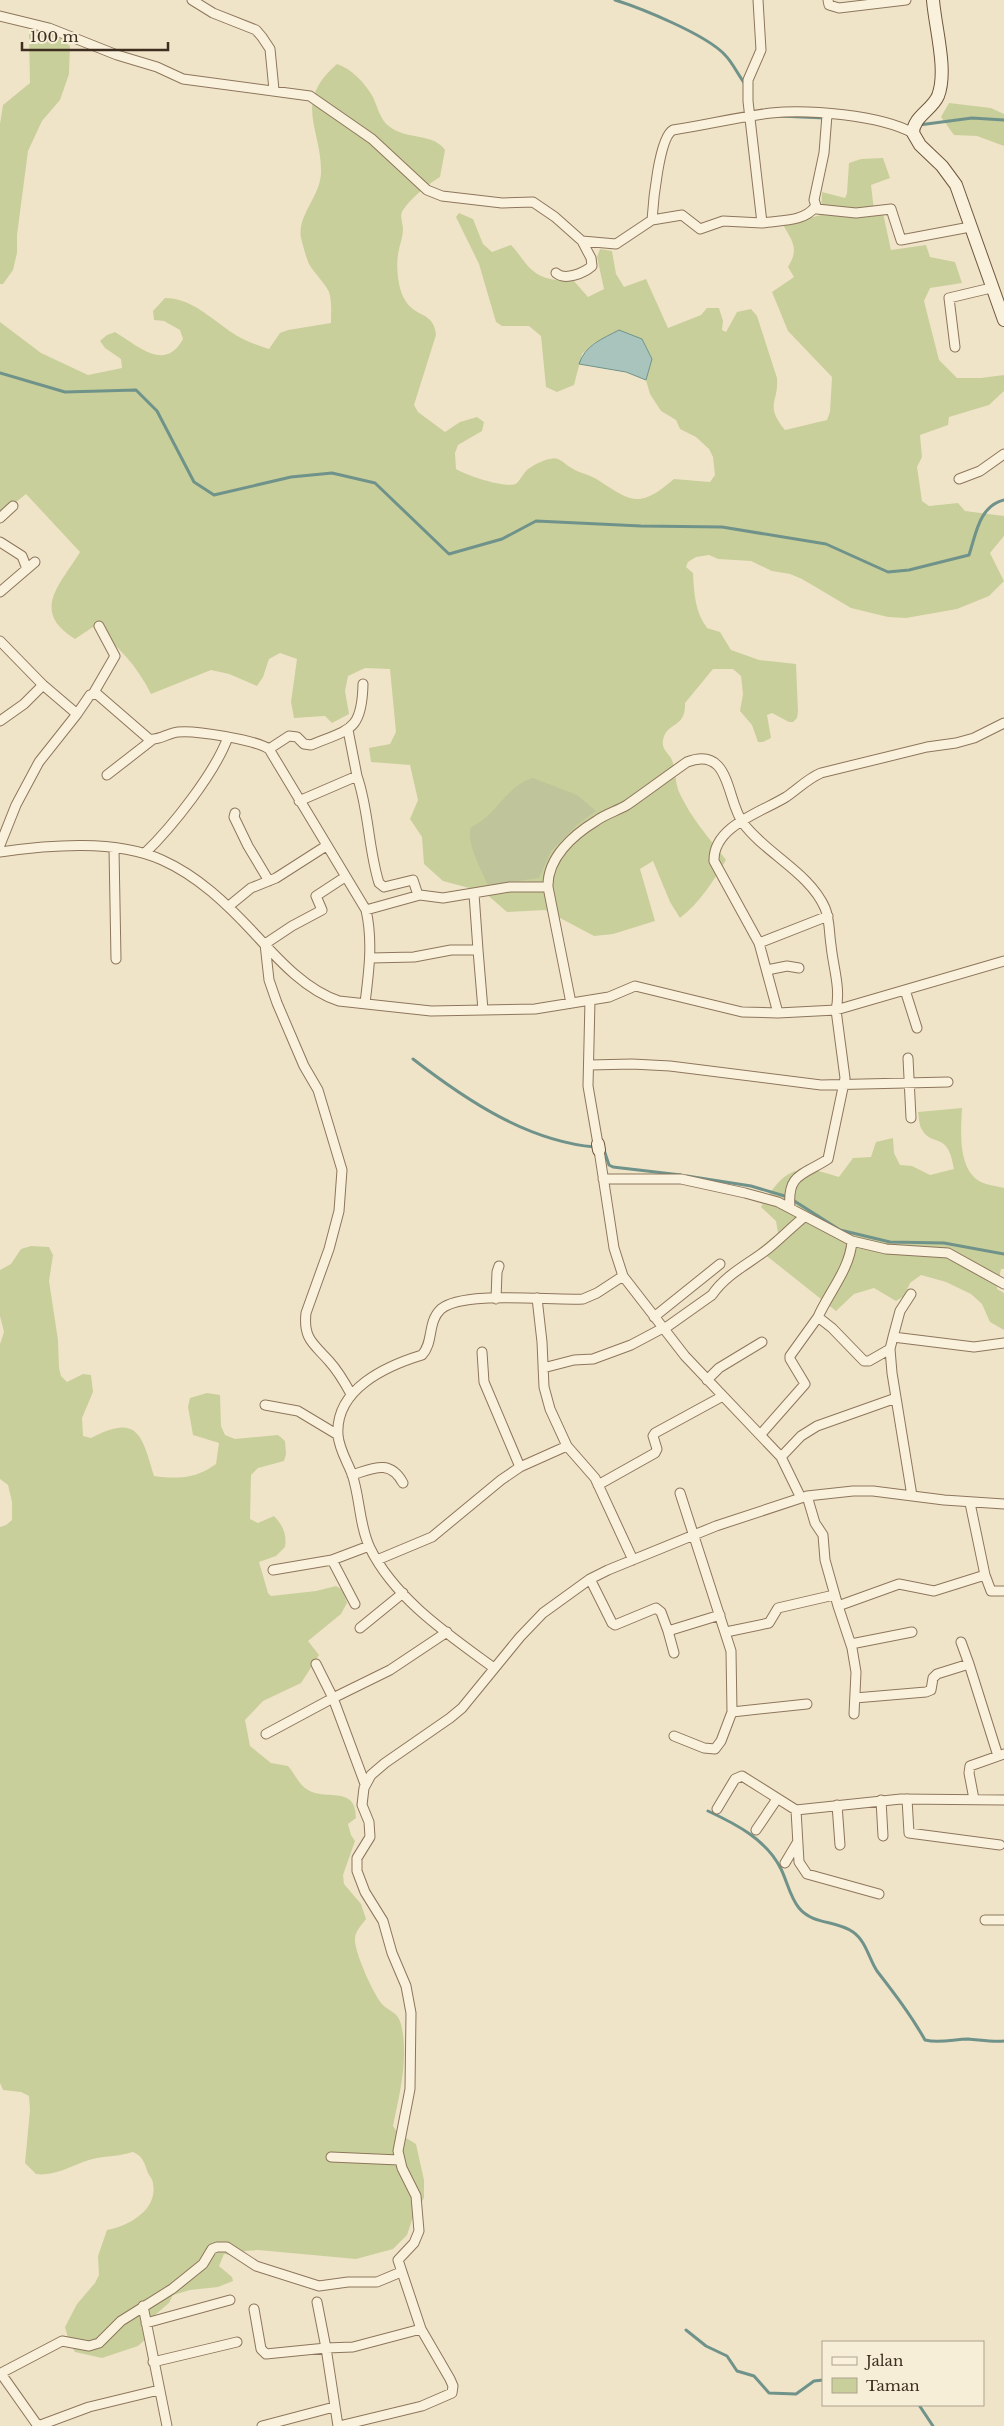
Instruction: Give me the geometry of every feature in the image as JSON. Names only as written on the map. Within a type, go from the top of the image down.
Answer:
[{"type":"street","points":[[192,0],[213,13],[256,30],[270,49],[274,90]]},
{"type":"street","points":[[758,0],[760,50],[748,80],[750,116],[762,223]]},
{"type":"street","points":[[828,0],[829,5],[839,8],[906,0]]},
{"type":"street","points":[[913,129],[937,97],[941,78],[933,0]]},
{"type":"street","points":[[0,16],[48,28],[116,56],[157,67],[183,79],[304,94],[330,107],[379,145],[420,184],[434,193],[502,203],[533,202],[555,216],[582,241],[591,258],[592,266],[567,277],[560,277],[556,273]]},
{"type":"street","points":[[652,216],[656,175],[669,132],[774,113],[827,114],[882,121],[913,129]]},
{"type":"street","points":[[582,241],[614,244],[652,216],[682,215],[700,230],[704,230],[723,221],[762,223],[808,215],[815,207],[814,200],[824,153],[827,114]]},
{"type":"street","points":[[913,129],[920,145],[953,179],[1004,320]]},
{"type":"street","points":[[815,207],[856,214],[891,209],[901,240],[970,227]]},
{"type":"street","points":[[955,347],[949,298],[992,288]]},
{"type":"street","points":[[959,479],[980,471],[1004,454]]},
{"type":"street","points":[[0,518],[13,506]]},
{"type":"street","points":[[0,542],[22,556],[27,569]]},
{"type":"street","points":[[0,592],[35,562]]},
{"type":"street","points":[[0,845],[16,805],[39,762],[87,698],[93,694],[114,656],[99,626]]},
{"type":"street","points":[[0,641],[43,685],[76,714]]},
{"type":"street","points":[[269,749],[289,736],[297,737],[304,744],[311,745],[348,730],[361,714],[362,684]]},
{"type":"street","points":[[0,721],[24,704],[43,685]]},
{"type":"street","points":[[93,694],[100,696],[136,730],[152,740]]},
{"type":"street","points":[[778,1013],[758,943],[714,860],[718,844],[729,830],[741,821],[786,797],[811,778],[927,747],[956,743],[974,738],[1004,723]]},
{"type":"street","points":[[348,730],[357,776],[362,791],[366,824],[379,883],[384,887],[413,880],[418,895]]},
{"type":"street","points":[[107,775],[152,740],[181,732],[254,742],[269,749],[366,910],[369,922],[371,958],[365,1003]]},
{"type":"street","points":[[145,854],[159,840],[211,771],[222,753],[228,737]]},
{"type":"street","points":[[571,1003],[548,887],[548,875],[552,863],[580,832],[597,820],[625,806],[693,760],[711,760],[720,768],[741,821],[814,891],[828,916],[837,986],[838,999],[836,1010],[846,1071],[828,1159],[796,1178],[791,1184],[790,1208]]},
{"type":"street","points":[[299,801],[357,776]]},
{"type":"street","points":[[235,813],[234,817],[248,846],[269,881]]},
{"type":"street","points":[[0,852],[69,846],[114,849],[145,854],[180,869],[229,906],[301,979],[329,998],[339,1001],[431,1011],[535,1008],[616,995],[635,986],[734,1010],[778,1013],[836,1010],[1004,961]]},
{"type":"street","points":[[229,906],[252,888],[269,881],[326,846]]},
{"type":"street","points":[[114,849],[116,959]]},
{"type":"street","points":[[265,944],[292,926],[322,910],[316,896],[345,877]]},
{"type":"street","points":[[366,910],[418,895],[443,898],[510,887],[548,887]]},
{"type":"street","points":[[474,894],[483,1010]]},
{"type":"street","points":[[758,943],[828,916]]},
{"type":"street","points":[[265,944],[270,980],[277,1004],[304,1066],[318,1090],[340,1159],[342,1183],[339,1211],[329,1249],[306,1313],[305,1323],[313,1345],[330,1361],[351,1394]]},
{"type":"street","points":[[371,958],[414,957],[452,950],[478,950]]},
{"type":"street","points":[[767,970],[787,966],[799,968]]},
{"type":"street","points":[[905,990],[917,1028]]},
{"type":"street","points":[[590,1000],[590,1105],[614,1248],[623,1276],[654,1317],[707,1380],[761,1434],[781,1457],[804,1497],[815,1523],[823,1535],[825,1560],[834,1595],[851,1644],[856,1672],[854,1714]]},
{"type":"street","points":[[908,1058],[911,1118]]},
{"type":"street","points":[[590,1066],[632,1064],[670,1066],[801,1084],[844,1085],[948,1082]]},
{"type":"street","points":[[603,1178],[681,1179],[745,1193],[778,1202],[852,1241],[886,1249],[948,1253],[1004,1284]]},
{"type":"street","points":[[543,1368],[574,1360],[593,1359],[631,1345],[664,1329],[712,1295],[734,1272],[768,1248],[804,1217]]},
{"type":"street","points":[[761,1434],[805,1384],[790,1356],[818,1317],[845,1268],[851,1253],[852,1241]]},
{"type":"street","points":[[654,1317],[720,1264]]},
{"type":"street","points":[[496,1299],[497,1272],[500,1266]]},
{"type":"street","points":[[494,1668],[447,1632],[403,1593],[377,1560],[369,1546],[352,1474],[338,1435],[344,1406],[351,1394],[372,1377],[406,1359],[422,1355],[429,1343],[435,1316],[448,1305],[468,1300],[583,1299],[597,1293],[623,1276]]},
{"type":"street","points":[[911,1294],[900,1310],[890,1349],[912,1496]]},
{"type":"street","points":[[536,1298],[544,1387],[550,1409],[567,1446],[585,1464],[598,1485],[633,1560]]},
{"type":"street","points":[[818,1317],[832,1328],[864,1361],[869,1361],[890,1349]]},
{"type":"street","points":[[893,1337],[974,1347],[1004,1343]]},
{"type":"street","points":[[707,1380],[720,1368],[762,1342]]},
{"type":"street","points":[[482,1352],[484,1382],[520,1467]]},
{"type":"street","points":[[598,1485],[655,1453],[657,1449],[653,1436],[655,1433],[723,1396]]},
{"type":"street","points":[[781,1457],[801,1436],[817,1426],[896,1398]]},
{"type":"street","points":[[265,1405],[298,1411],[338,1435]]},
{"type":"street","points":[[377,1560],[432,1537],[501,1480],[520,1467],[567,1446]]},
{"type":"street","points":[[352,1474],[384,1467],[398,1473],[403,1483]]},
{"type":"street","points":[[365,1784],[377,1768],[462,1708],[520,1636],[543,1614],[590,1579],[633,1560],[754,1512],[804,1497],[853,1491],[970,1503],[1004,1504]]},
{"type":"street","points":[[674,1736],[704,1748],[715,1749],[721,1741],[732,1712],[732,1666],[726,1632],[680,1493]]},
{"type":"street","points":[[970,1503],[985,1575],[991,1591],[1004,1591]]},
{"type":"street","points":[[273,1570],[332,1560],[369,1546]]},
{"type":"street","points":[[332,1560],[355,1604]]},
{"type":"street","points":[[838,1606],[899,1584],[934,1591],[985,1575]]},
{"type":"street","points":[[590,1579],[615,1625],[656,1608],[661,1612],[674,1653]]},
{"type":"street","points":[[360,1628],[403,1593]]},
{"type":"street","points":[[726,1632],[769,1623],[778,1608],[834,1595]]},
{"type":"street","points":[[668,1631],[720,1615]]},
{"type":"street","points":[[266,1734],[390,1670],[447,1632]]},
{"type":"street","points":[[851,1644],[912,1632]]},
{"type":"street","points":[[962,1642],[1001,1755],[970,1766],[968,1773],[974,1799]]},
{"type":"street","points":[[316,1664],[333,1698],[365,1784],[362,1805],[369,1822],[370,1837],[357,1858],[357,1871],[365,1892],[383,1921],[396,1966],[406,1986],[412,2013],[410,2089],[398,2144],[399,2160],[416,2196],[419,2221],[418,2238],[398,2260],[420,2329],[450,2379],[453,2386],[452,2393],[422,2406],[338,2426],[326,2348],[316,2302]]},
{"type":"street","points":[[854,1698],[926,1692],[931,1690],[933,1678],[937,1674],[969,1664]]},
{"type":"street","points":[[732,1712],[807,1704]]},
{"type":"street","points":[[717,1808],[734,1779],[740,1777],[796,1810],[881,1800],[1004,1800]]},
{"type":"street","points":[[756,1830],[777,1799]]},
{"type":"street","points":[[907,1799],[908,1828],[910,1833],[1000,1845]]},
{"type":"street","points":[[881,1800],[883,1836]]},
{"type":"street","points":[[836,1805],[840,1845]]},
{"type":"street","points":[[796,1810],[799,1862],[807,1874],[879,1894]]},
{"type":"street","points":[[785,1863],[798,1843]]},
{"type":"street","points":[[985,1920],[1004,1920]]},
{"type":"street","points":[[331,2157],[399,2160]]},
{"type":"street","points":[[159,2390],[89,2407],[38,2426],[2,2375],[3,2372],[62,2341],[89,2346],[99,2343],[121,2320],[172,2289],[203,2264],[212,2249],[217,2246],[227,2247],[256,2266],[319,2286],[348,2282],[377,2282],[401,2272]]},
{"type":"street","points":[[146,2323],[230,2300]]},
{"type":"street","points":[[143,2306],[167,2426]]},
{"type":"street","points":[[254,2310],[261,2349],[266,2354],[353,2347],[420,2329]]},
{"type":"street","points":[[153,2362],[237,2342]]},
{"type":"street","points":[[262,2426],[334,2407]]},
{"type":"green space","points":[[40,30],[60,38],[70,46],[69,74],[60,100],[42,121],[28,151],[17,235],[17,253],[13,270],[3,284],[0,284],[0,124],[3,105],[30,83],[29,33]]},
{"type":"green space","points":[[337,64],[348,69],[362,82],[373,97],[382,117],[390,127],[404,134],[434,141],[445,150],[440,177],[415,196],[402,212],[403,232],[398,255],[397,272],[399,285],[409,306],[428,318],[435,327],[436,335],[414,405],[418,412],[445,432],[460,422],[477,417],[484,422],[482,431],[458,445],[455,453],[456,469],[461,472],[487,481],[512,485],[517,483],[526,471],[534,465],[556,458],[573,469],[595,478],[620,494],[636,499],[653,495],[674,479],[710,482],[715,475],[713,457],[709,449],[696,437],[680,429],[676,420],[661,411],[650,394],[646,380],[652,359],[642,339],[619,331],[594,343],[582,354],[574,385],[557,392],[546,387],[541,336],[529,326],[502,326],[496,322],[479,264],[456,217],[459,213],[473,219],[483,244],[492,252],[511,245],[536,273],[552,279],[574,281],[588,297],[604,289],[597,257],[600,249],[612,251],[616,274],[624,287],[646,279],[668,328],[701,315],[707,308],[719,308],[723,321],[722,330],[726,332],[737,312],[751,309],[757,316],[777,378],[774,409],[785,430],[827,420],[830,412],[832,377],[788,331],[772,292],[794,277],[788,267],[794,250],[790,236],[783,225],[821,215],[822,192],[845,198],[849,163],[861,159],[883,158],[890,178],[871,185],[874,210],[883,213],[891,250],[926,245],[930,257],[955,262],[962,283],[930,288],[924,301],[939,360],[957,378],[981,378],[1004,375],[1004,391],[989,405],[949,417],[948,425],[920,435],[922,457],[917,467],[922,501],[929,506],[958,503],[965,511],[1004,516],[1004,536],[990,553],[1004,581],[989,596],[957,609],[906,618],[888,617],[851,608],[802,579],[790,574],[772,571],[751,561],[718,559],[709,555],[696,557],[688,562],[686,567],[693,573],[698,609],[707,628],[720,632],[731,650],[759,660],[796,664],[798,712],[797,718],[793,722],[789,722],[772,713],[767,715],[771,738],[758,742],[752,725],[740,711],[743,694],[741,676],[733,669],[713,669],[685,703],[683,717],[665,734],[663,747],[672,760],[677,786],[684,803],[726,860],[700,899],[680,918],[670,902],[653,861],[640,869],[655,921],[613,934],[594,936],[545,910],[507,912],[484,892],[443,881],[424,864],[422,837],[410,819],[418,800],[410,765],[371,762],[369,748],[390,744],[396,732],[390,669],[365,668],[348,676],[345,691],[349,714],[332,723],[325,716],[294,718],[291,702],[297,659],[280,653],[269,659],[263,677],[257,686],[229,674],[211,670],[151,694],[133,666],[119,649],[102,634],[93,627],[75,639],[61,629],[54,618],[52,608],[53,597],[80,552],[26,494],[0,515],[0,322],[41,353],[88,375],[122,368],[121,359],[105,348],[100,341],[107,335],[115,332],[150,353],[168,354],[176,349],[183,339],[180,330],[164,321],[154,320],[153,311],[165,298],[187,303],[233,334],[269,349],[280,333],[331,323],[329,292],[309,264],[301,238],[301,230],[305,214],[320,182],[321,173],[320,157],[312,116],[312,104],[323,78]]},
{"type":"green space","points":[[949,103],[991,108],[1004,114],[1004,146],[977,136],[954,135],[941,117]]},
{"type":"green space","points":[[533,778],[577,795],[596,811],[578,824],[551,851],[539,878],[488,885],[472,848],[470,840],[471,827],[487,816],[515,788]]},
{"type":"green space","points":[[962,1108],[962,1148],[968,1168],[973,1176],[981,1182],[1004,1188],[1004,1269],[1001,1269],[997,1289],[1004,1293],[1004,1330],[990,1322],[982,1304],[971,1294],[946,1282],[921,1275],[910,1283],[904,1296],[896,1301],[874,1288],[854,1294],[836,1311],[758,1249],[778,1233],[776,1221],[761,1207],[777,1184],[792,1172],[812,1170],[839,1177],[853,1158],[871,1157],[876,1142],[893,1138],[894,1153],[900,1165],[912,1166],[930,1175],[954,1169],[948,1149],[944,1144],[930,1138],[921,1128],[918,1112]]},
{"type":"green space","points":[[31,1246],[49,1247],[53,1255],[49,1281],[58,1340],[61,1376],[67,1382],[83,1374],[91,1375],[93,1392],[82,1418],[83,1436],[91,1438],[107,1431],[128,1428],[136,1432],[141,1439],[154,1476],[171,1478],[201,1473],[216,1464],[219,1443],[193,1435],[188,1407],[190,1398],[207,1393],[220,1395],[221,1426],[225,1435],[235,1439],[278,1435],[285,1441],[286,1454],[284,1461],[258,1468],[251,1475],[250,1519],[258,1523],[274,1516],[285,1534],[285,1547],[276,1556],[259,1562],[268,1593],[271,1596],[316,1591],[336,1586],[343,1590],[347,1603],[341,1614],[308,1641],[319,1655],[301,1683],[263,1701],[245,1720],[250,1746],[271,1763],[288,1766],[308,1790],[346,1798],[351,1801],[355,1808],[356,1818],[348,1824],[355,1841],[343,1875],[344,1884],[361,1904],[366,1919],[355,1936],[358,1953],[365,1973],[379,2000],[400,2020],[404,2062],[393,2126],[398,2133],[416,2144],[424,2180],[424,2198],[414,2214],[407,2235],[393,2249],[356,2259],[258,2250],[245,2251],[238,2256],[224,2254],[219,2266],[232,2277],[233,2281],[218,2287],[190,2290],[173,2295],[169,2303],[155,2315],[147,2338],[138,2346],[102,2358],[75,2352],[69,2342],[65,2327],[77,2304],[95,2283],[99,2275],[98,2256],[107,2230],[132,2221],[146,2209],[151,2202],[153,2193],[152,2181],[142,2158],[133,2152],[89,2160],[52,2173],[36,2174],[25,2163],[30,2110],[29,2096],[21,2092],[3,2090],[0,2083],[0,1527],[12,1520],[12,1502],[8,1485],[0,1479],[0,1344],[4,1332],[0,1316],[0,1270],[11,1264],[21,1249]]},
{"type":"water","points":[[619,330],[642,339],[652,359],[646,380],[626,372],[579,364],[590,347]]},
{"type":"waterway","points":[[615,0],[641,9],[704,39],[725,55],[745,84]]},
{"type":"waterway","points":[[779,116],[825,118]]},
{"type":"waterway","points":[[919,125],[972,118],[1004,120]]},
{"type":"waterway","points":[[0,373],[65,392],[136,390],[157,411],[194,482],[214,495],[291,477],[332,473],[375,483],[449,554],[502,539],[536,521],[641,526],[722,527],[826,544],[888,572],[909,570],[969,555],[984,515],[989,508],[1004,500]]},
{"type":"waterway","points":[[413,1059],[454,1089],[498,1116],[545,1136],[595,1147]]},
{"type":"waterway","points":[[604,1150],[609,1165],[613,1167],[681,1175]]},
{"type":"waterway","points":[[687,1176],[751,1186],[788,1197],[840,1230],[890,1242],[944,1243],[1004,1254]]},
{"type":"waterway","points":[[708,1811],[740,1827],[768,1850],[781,1869],[799,1908],[818,1920],[846,1928],[861,1940],[877,1971],[925,2040],[968,2039],[1004,2041]]},
{"type":"waterway","points":[[686,2330],[706,2346],[727,2356],[737,2371],[754,2376],[769,2393],[796,2394],[814,2381],[822,2380]]},
{"type":"waterway","points":[[920,2406],[933,2426]]}]
